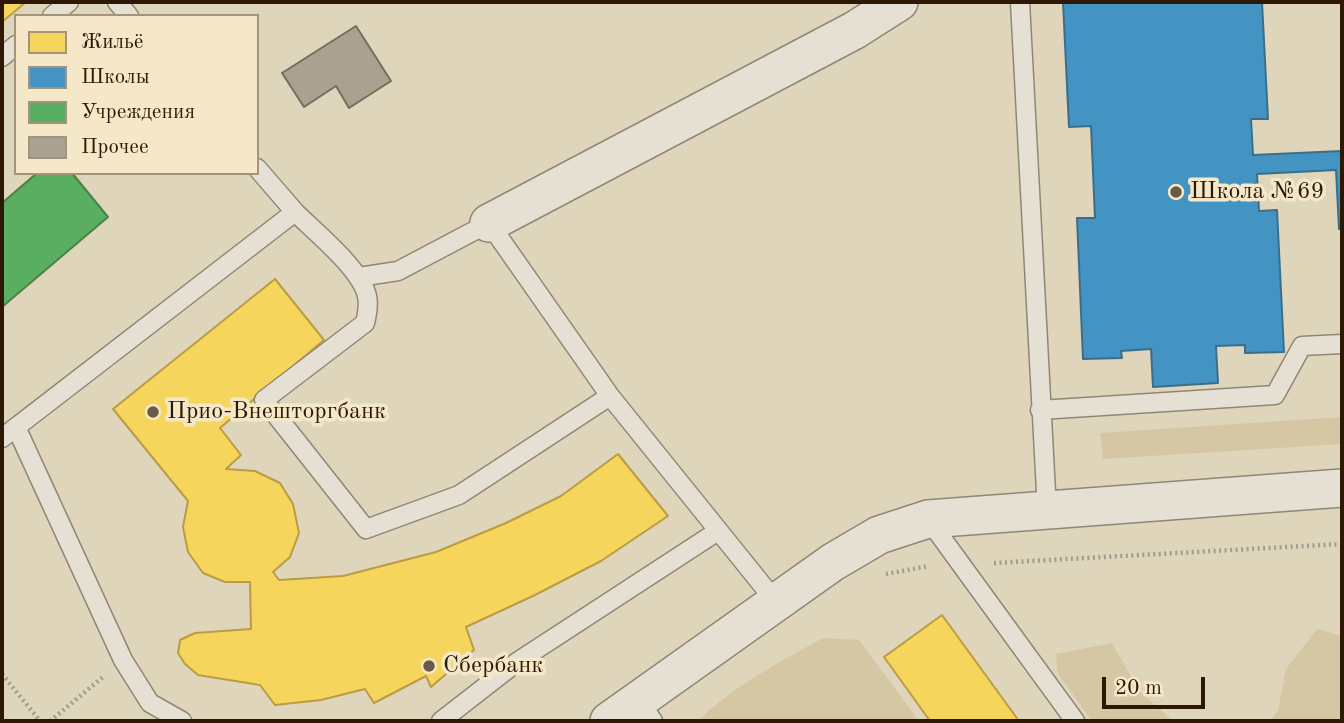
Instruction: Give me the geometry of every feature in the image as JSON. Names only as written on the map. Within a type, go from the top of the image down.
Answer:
[{"type":"street","points":[[489,223],[855,30],[899,2]]},
{"type":"street","points":[[608,721],[646,710],[776,602],[833,562],[879,536],[928,519],[1342,488]]},
{"type":"lane","points":[[54,14],[69,2]]},
{"type":"lane","points":[[1020,2],[1046,511]]},
{"type":"lane","points":[[259,169],[295,212],[359,277],[367,296],[368,312],[365,323],[264,400],[366,529],[459,495],[610,396]]},
{"type":"lane","points":[[2,438],[295,212]]},
{"type":"lane","points":[[359,277],[398,271],[489,223],[610,396],[776,602]]},
{"type":"lane","points":[[1040,410],[1275,395],[1302,346],[1342,344]]},
{"type":"lane","points":[[16,427],[123,660],[150,703],[182,721]]},
{"type":"lane","points":[[928,519],[1075,721]]},
{"type":"lane","points":[[440,721],[517,662],[718,531]]},
{"type":"path","points":[[50,721],[123,660]]},
{"type":"path","points":[[2,674],[40,721]]},
{"type":"shaded area","points":[[1342,417],[1342,444],[1103,459],[1100,433]]},
{"type":"shaded area","points":[[1317,629],[1342,636],[1342,721],[1270,721],[1278,711],[1286,669]]},
{"type":"shaded area","points":[[823,638],[859,640],[919,721],[698,721],[742,686]]},
{"type":"shaded area","points":[[1112,643],[1140,692],[1173,721],[1092,721],[1058,674],[1056,654]]},
{"type":"building: Жильё","points":[[2,2],[26,2],[2,22]]},
{"type":"building: Жильё","points":[[275,279],[324,340],[220,428],[241,455],[226,469],[255,471],[280,483],[293,504],[299,533],[290,557],[273,572],[279,580],[343,576],[436,552],[506,523],[561,496],[618,454],[668,516],[601,561],[466,627],[474,650],[431,687],[426,676],[374,703],[365,689],[321,700],[275,705],[260,685],[198,675],[185,664],[178,653],[180,640],[195,633],[251,629],[250,582],[225,582],[203,573],[188,552],[183,527],[188,501],[113,409]]},
{"type":"building: Жильё","points":[[942,615],[1019,721],[930,721],[884,657]]},
{"type":"building: Школы","name":"Школа №69","points":[[1063,2],[1262,2],[1268,119],[1251,119],[1253,155],[1342,151],[1342,229],[1339,229],[1336,170],[1257,174],[1259,211],[1277,210],[1284,352],[1245,353],[1245,345],[1216,346],[1218,383],[1153,387],[1151,349],[1121,351],[1122,358],[1083,359],[1077,218],[1095,218],[1091,126],[1069,127]]},
{"type":"building: Учреждения","points":[[35,175],[74,175],[108,217],[2,307],[2,203]]},
{"type":"building: Прочее","points":[[356,26],[391,81],[349,108],[336,86],[304,107],[282,73]]},
{"type":"place","name":"Школа №69","points":[[1176,192]]},
{"type":"place","name":"Прио-Внешторгбанк","points":[[153,412]]},
{"type":"place","name":"Сбербанк","points":[[429,666]]}]
